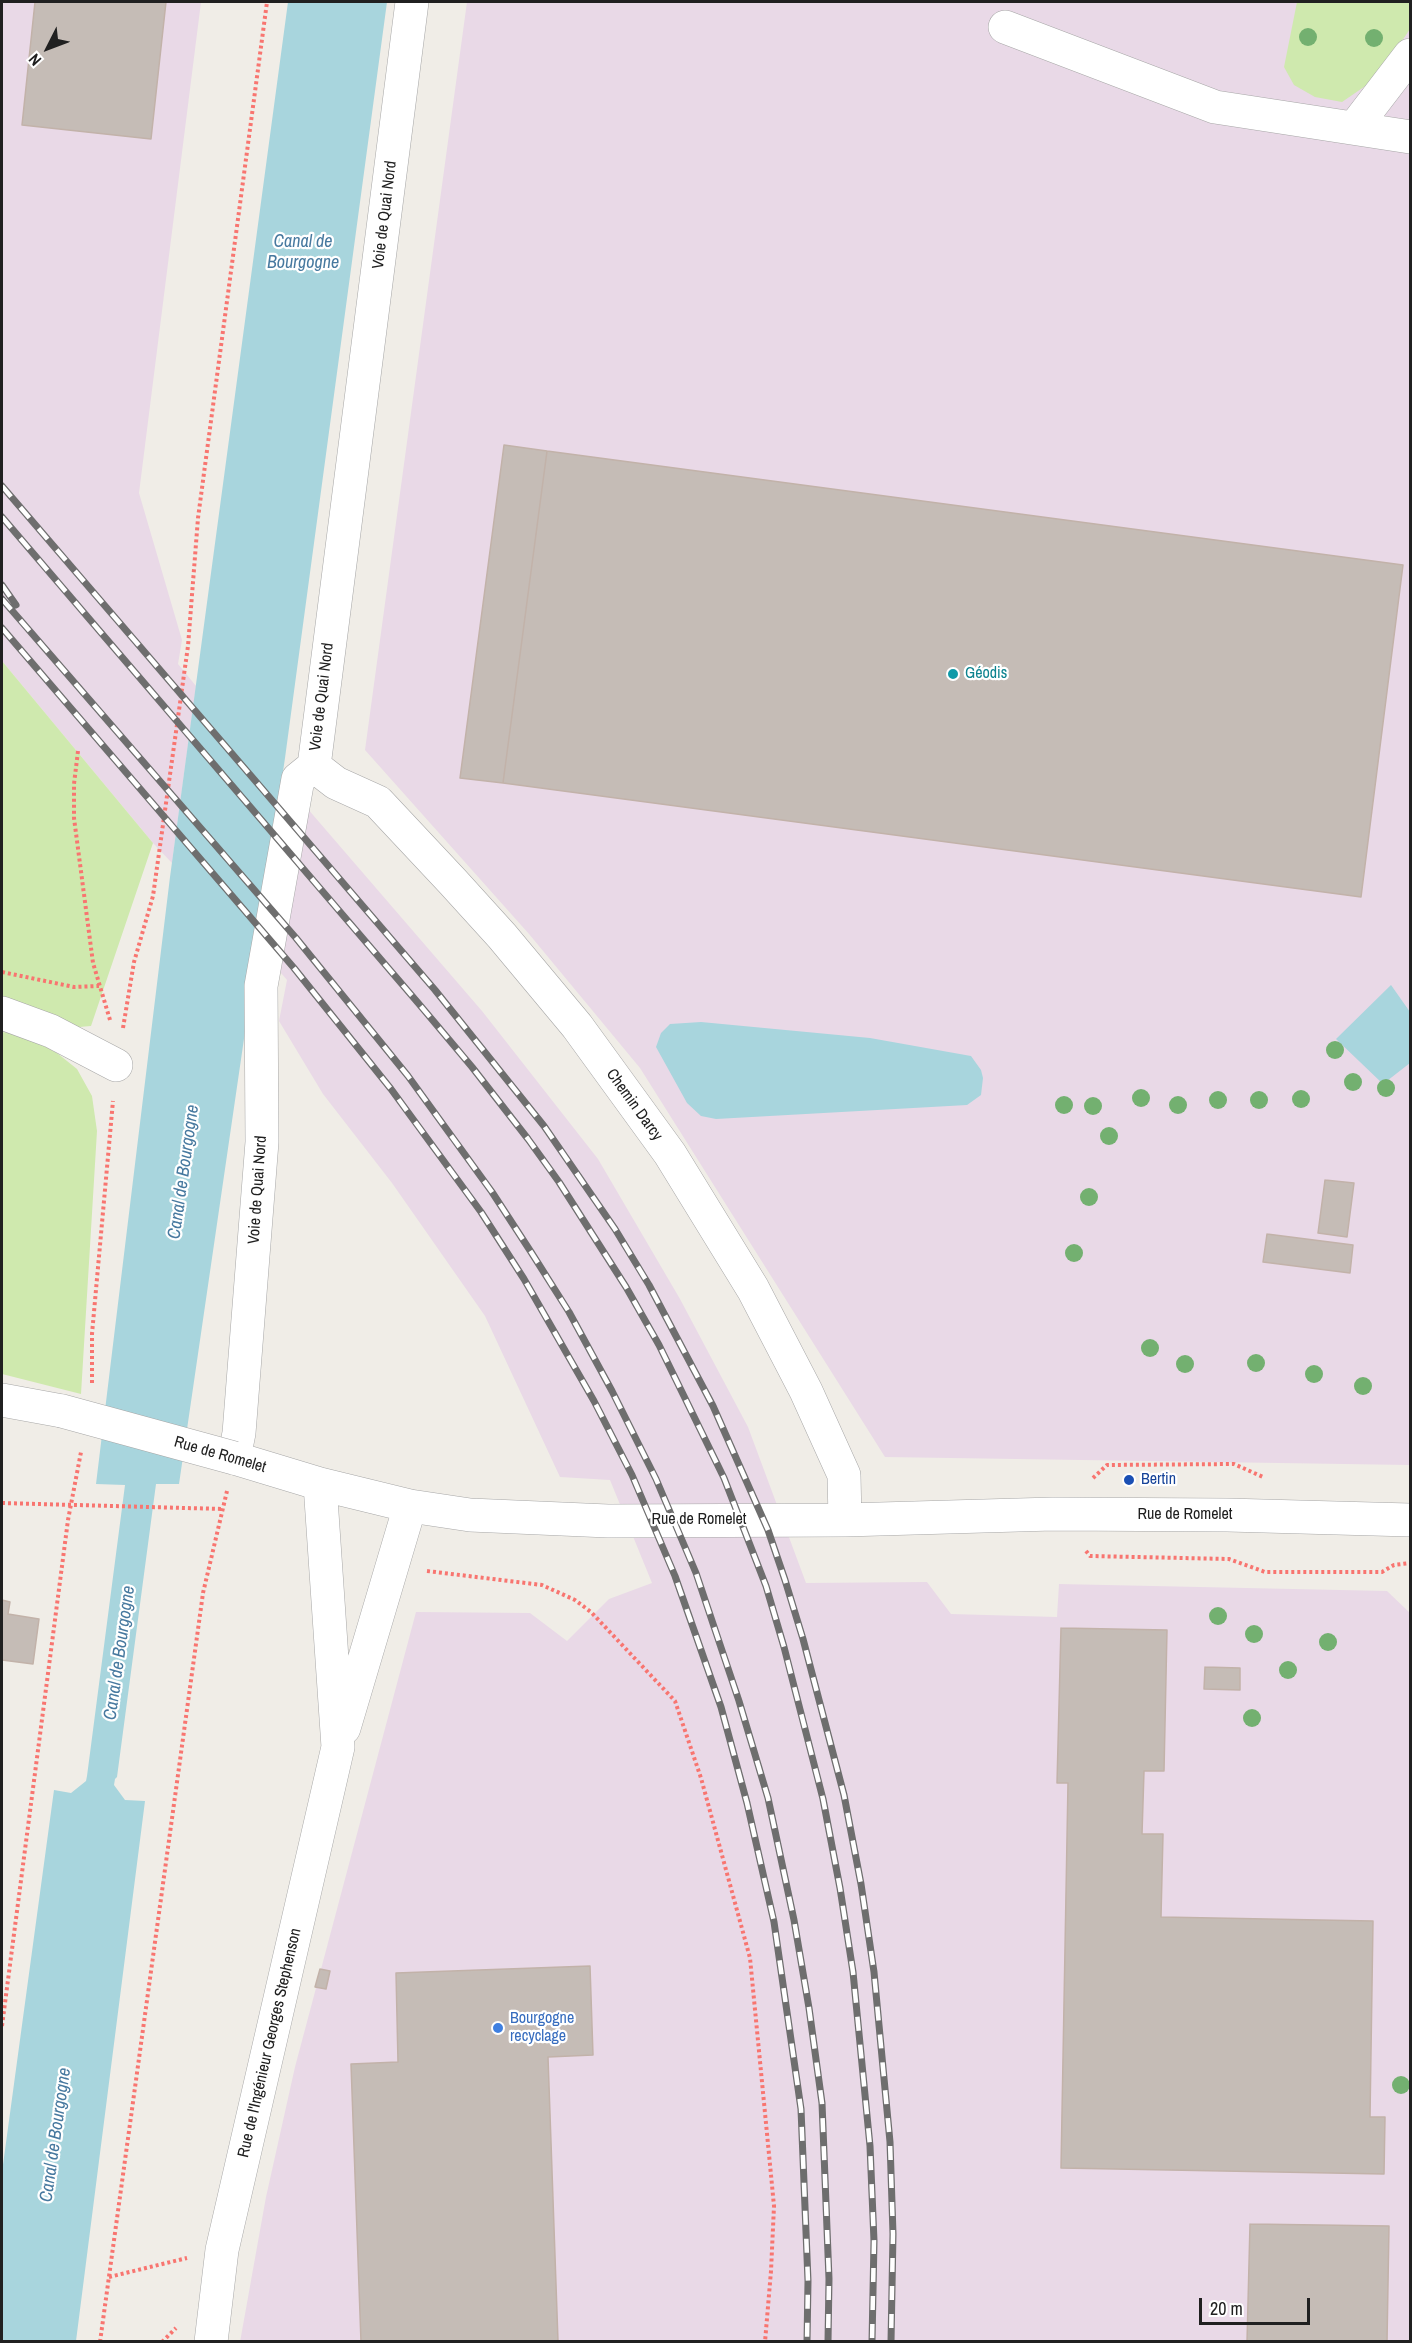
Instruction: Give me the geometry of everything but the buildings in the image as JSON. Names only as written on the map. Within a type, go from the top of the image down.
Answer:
[{"type":"street","name":"Voie de Quai Nord","points":[[234,1458],[239,1433],[262,1142],[261,986],[298,779],[314,766],[412,2]]},
{"type":"street","points":[[1005,27],[1215,107],[1410,138]]},
{"type":"street","points":[[1354,128],[1410,54]]},
{"type":"street","name":"Chemin Darcy","points":[[314,766],[336,783],[378,802],[467,898],[577,1026],[670,1154],[753,1289],[806,1391],[844,1475],[845,1520]]},
{"type":"street","points":[[2,1014],[51,1031],[116,1065]]},
{"type":"street","name":"Rue de Romelet","points":[[2,1400],[62,1411],[320,1484],[410,1506],[470,1515],[608,1521],[845,1520],[1053,1514],[1227,1515],[1410,1520]]},
{"type":"street","name":"Rue de l'Ingénieur Georges Stephenson","points":[[320,1484],[338,1747]]},
{"type":"street","name":"Rue de l'Ingénieur Georges Stephenson","points":[[211,2342],[222,2250],[338,1747],[390,1580],[410,1506]]},
{"type":"path","points":[[92,1393],[92,1335],[116,1065],[134,962],[153,896],[188,646],[198,518],[267,2]]},
{"type":"path","points":[[78,751],[74,784],[74,818],[93,963],[111,1023],[116,1065]]},
{"type":"path","points":[[2,972],[74,987],[99,986]]},
{"type":"path","points":[[2,2026],[71,1504],[81,1448]]},
{"type":"path","points":[[100,2342],[203,1593],[234,1458]]},
{"type":"path","points":[[1270,1478],[1259,1477],[1234,1464],[1107,1465],[1053,1514],[1090,1556],[1229,1559],[1265,1572],[1382,1572],[1394,1565],[1410,1563]]},
{"type":"path","points":[[2,1503],[223,1509]]},
{"type":"path","points":[[390,1580],[423,1571],[542,1585],[575,1600],[591,1612],[675,1701],[701,1778],[750,1958],[774,2206],[765,2342]]},
{"type":"path","points":[[109,2277],[222,2250]]},
{"type":"shaded area","points":[[2,2],[201,2],[139,493],[182,640],[178,664],[196,686],[172,863],[2,661]]},
{"type":"shaded area","points":[[467,2],[1410,2],[1410,1465],[885,1457],[640,1068],[529,934],[365,750]]},
{"type":"shaded area","points":[[282,779],[482,1011],[598,1159],[680,1299],[748,1427],[806,1583],[927,1582],[951,1614],[1057,1617],[1059,1584],[1387,1591],[1410,1613],[1410,2341],[240,2342],[266,2197],[295,2067],[416,1612],[530,1613],[567,1641],[609,1599],[652,1583],[610,1480],[560,1477],[485,1316],[392,1183],[323,1094],[279,1021],[287,980],[257,945]]},
{"type":"green space","points":[[1297,2],[1410,2],[1410,29],[1377,78],[1342,102],[1315,97],[1294,85],[1284,67]]},
{"type":"green space","points":[[2,661],[153,843],[91,1026],[67,1028],[2,1002]]},
{"type":"green space","points":[[2,1032],[22,1034],[57,1053],[77,1069],[92,1096],[97,1131],[81,1394],[2,1374]]},
{"type":"water","name":"Canal de Bourgogne","points":[[288,2],[387,2],[285,758],[179,1484],[156,1484],[117,1777],[114,1785],[125,1800],[145,1801],[76,2341],[2,2342],[2,2172],[54,1790],[71,1793],[86,1781],[87,1776],[125,1485],[96,1484],[170,877]]},
{"type":"water","points":[[1391,985],[1410,1012],[1410,1063],[1383,1084],[1336,1039]]},
{"type":"water","points":[[701,1022],[870,1038],[971,1056],[981,1070],[983,1078],[981,1095],[967,1105],[716,1119],[701,1116],[687,1103],[656,1047],[661,1033],[670,1024]]},
{"type":"railway","points":[[2,486],[435,990],[544,1126],[615,1229],[649,1285],[713,1406],[768,1530],[785,1580],[844,1795],[861,1884],[874,1972],[890,2142],[893,2234],[891,2342]]},
{"type":"railway","points":[[2,517],[419,1004],[528,1139],[559,1182],[626,1287],[659,1345],[724,1478],[766,1586],[784,1647],[823,1799],[840,1888],[853,1972],[870,2146],[874,2241],[872,2342]]},
{"type":"railway","points":[[2,585],[16,605]]},
{"type":"railway","points":[[2,599],[296,938],[408,1076],[492,1192],[569,1312],[656,1479],[696,1573],[739,1701],[768,1798],[794,1920],[822,2103],[829,2279],[828,2342]]},
{"type":"railway","points":[[2,628],[294,968],[391,1089],[481,1212],[524,1279],[594,1401],[632,1475],[675,1576],[721,1707],[747,1803],[774,1922],[801,2109],[808,2281],[807,2342]]},
{"type":"place","name":"Géodis","points":[[953,674]]},
{"type":"place","name":"Bertin","points":[[1129,1480]]},
{"type":"place","name":"Bourgogne recyclage","points":[[498,2028]]}]
